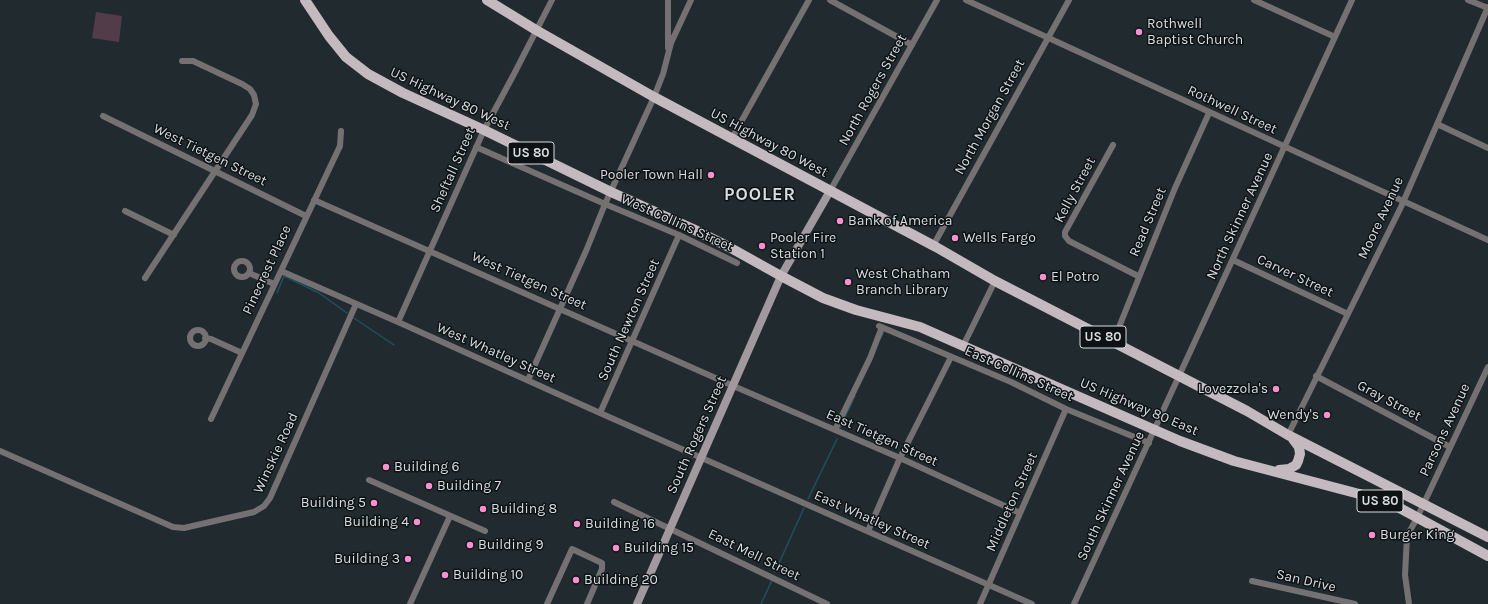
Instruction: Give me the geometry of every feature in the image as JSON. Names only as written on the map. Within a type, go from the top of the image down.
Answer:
[{"type":"main road","name":"US Highway 80 West","points":[[305,0],[329,36],[346,57],[368,74],[403,93],[484,130],[611,192],[729,246],[781,276]]},
{"type":"main road","name":"US Highway 80 West","points":[[487,0],[536,30],[654,97],[830,191]]},
{"type":"main road","name":"US 80","points":[[830,191],[996,281],[1247,411],[1288,435],[1488,537]]},
{"type":"main road","name":"US Highway 80 East","points":[[781,276],[822,298],[856,310],[920,327],[1156,430],[1234,461],[1367,496],[1396,506],[1488,556]]},
{"type":"main road","points":[[1263,468],[1285,470],[1296,465],[1299,457],[1299,447],[1295,440],[1288,435]]},
{"type":"street","name":"Sheftall Street","points":[[398,322],[484,130],[552,0]]},
{"type":"street","points":[[528,380],[663,74],[668,47],[668,0]]},
{"type":"street","points":[[666,60],[671,43],[690,0]]},
{"type":"street","points":[[732,138],[809,0]]},
{"type":"street","points":[[830,0],[912,45]]},
{"type":"street","name":"North Rogers Street","points":[[830,191],[937,0]]},
{"type":"street","name":"Rothwell Street","points":[[966,0],[1488,240]]},
{"type":"street","name":"North Morgan Street","points":[[933,246],[1069,0]]},
{"type":"street","points":[[1254,0],[1335,37]]},
{"type":"street","name":"North Skinner Avenue","points":[[1179,377],[1352,0]]},
{"type":"street","points":[[1468,0],[1488,8]]},
{"type":"street","name":"Moore Avenue","points":[[1288,435],[1403,202],[1488,8]]},
{"type":"street","points":[[145,278],[252,115],[256,104],[254,95],[250,89],[193,61],[182,61]]},
{"type":"street","name":"Read Street","points":[[1113,342],[1138,276],[1209,112]]},
{"type":"street","name":"West Tietgen Street","points":[[103,116],[306,216]]},
{"type":"street","points":[[1437,124],[1488,148]]},
{"type":"street","name":"Pinecrest Place","points":[[211,418],[340,146],[341,131]]},
{"type":"street","name":"Kelly Street","points":[[1113,145],[1065,232],[1065,236],[1069,241],[1138,276]]},
{"type":"street","name":"West Collins Street","points":[[476,147],[679,235],[737,262]]},
{"type":"street","name":"South Rogers Street","points":[[637,604],[781,276],[830,191]]},
{"type":"street","name":"West Tietgen Street","points":[[314,200],[633,340],[733,386]]},
{"type":"street","points":[[125,211],[174,235]]},
{"type":"street","name":"South Newton Street","points":[[600,413],[679,235]]},
{"type":"street","name":"Carver Street","points":[[1233,260],[1348,314]]},
{"type":"street","name":"West Whatley Street","points":[[281,271],[702,457]]},
{"type":"street","points":[[249,273],[274,284]]},
{"type":"street","points":[[963,346],[996,281]]},
{"type":"street","name":"Winskie Road","points":[[0,451],[173,527],[184,528],[254,512],[264,506],[270,498],[356,304]]},
{"type":"street","name":"East Collins Street","points":[[835,430],[870,358],[880,327],[951,356],[1066,408],[1149,443]]},
{"type":"street","points":[[205,338],[211,339],[242,353]]},
{"type":"street","points":[[868,531],[900,458],[951,356]]},
{"type":"street","name":"Parsons Avenue","points":[[1409,604],[1405,575],[1407,536],[1417,518],[1488,366]]},
{"type":"street","name":"Gray Street","points":[[1316,376],[1450,447]]},
{"type":"street","name":"South Skinner Avenue","points":[[1074,604],[1156,430],[1179,377]]},
{"type":"street","name":"East Tietgen Street","points":[[733,386],[900,458],[1020,513]]},
{"type":"street","name":"Middleton Street","points":[[980,604],[1066,408]]},
{"type":"street","name":"East Whatley Street","points":[[702,457],[1032,604]]},
{"type":"street","points":[[369,480],[485,531]]},
{"type":"street","name":"East Mell Street","points":[[614,502],[828,604]]},
{"type":"street","points":[[410,604],[450,516]]},
{"type":"street","points":[[547,604],[572,549],[602,563],[602,569],[587,604]]},
{"type":"street","name":"San Drive","points":[[1252,581],[1355,604]]},
{"type":"shaded area","points":[[96,12],[122,16],[119,42],[92,38]]},
{"type":"waterway","points":[[277,293],[284,276],[319,293],[347,313]]},
{"type":"waterway","points":[[354,318],[394,345]]},
{"type":"waterway","points":[[880,339],[884,332]]},
{"type":"waterway","points":[[840,428],[855,396]]},
{"type":"waterway","points":[[808,499],[837,439]]},
{"type":"waterway","points":[[775,572],[804,508]]},
{"type":"waterway","points":[[761,604],[772,580]]},
{"type":"place","name":"Rothwell Baptist Church","points":[[1139,32]]},
{"type":"place","name":"Pooler Town Hall","points":[[711,175]]},
{"type":"place","name":"Bank of America","points":[[840,221]]},
{"type":"place","name":"Wells Fargo","points":[[955,238]]},
{"type":"place","name":"Pooler Fire Station 1","points":[[762,246]]},
{"type":"place","name":"El Potro","points":[[1043,277]]},
{"type":"place","name":"West Chatham Branch Library","points":[[848,282]]},
{"type":"place","name":"Lovezzola's","points":[[1276,389]]},
{"type":"place","name":"Wendy's","points":[[1327,415]]},
{"type":"place","name":"Building 6","points":[[386,467]]},
{"type":"place","name":"Building 7","points":[[429,486]]},
{"type":"place","name":"Building 5","points":[[374,503]]},
{"type":"place","name":"Building 8","points":[[483,509]]},
{"type":"place","name":"Building 4","points":[[417,522]]},
{"type":"place","name":"Building 16","points":[[577,524]]},
{"type":"place","name":"Burger King","points":[[1372,535]]},
{"type":"place","name":"Building 9","points":[[470,545]]},
{"type":"place","name":"Building 15","points":[[616,548]]},
{"type":"place","name":"Building 3","points":[[408,559]]},
{"type":"place","name":"Building 10","points":[[445,575]]},
{"type":"place","name":"Building 20","points":[[576,580]]},
{"type":"district","name":"POOLER","points":[[760,195]]}]
